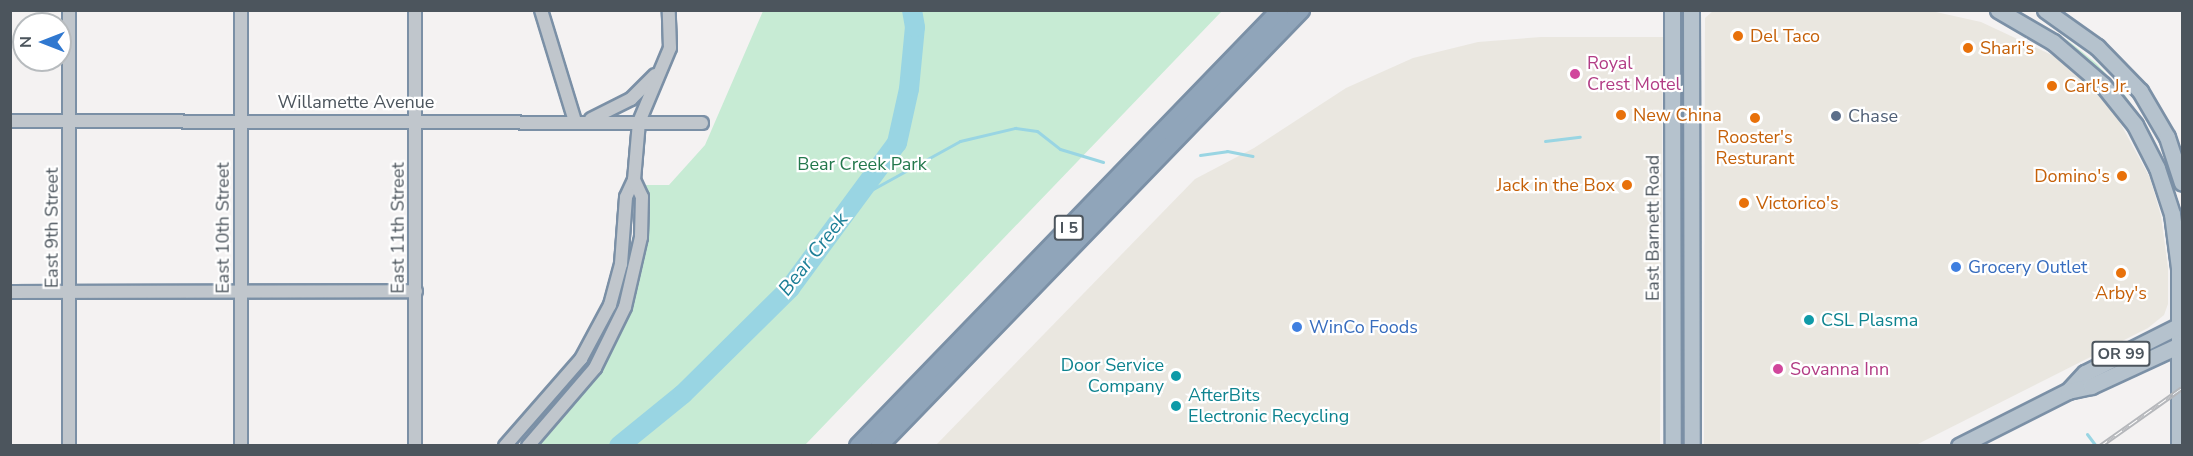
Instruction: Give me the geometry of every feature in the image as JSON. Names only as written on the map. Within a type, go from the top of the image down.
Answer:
[{"type":"highway","name":"I 5","points":[[858,446],[1280,10]]},
{"type":"highway","name":"I 5","points":[[879,446],[1301,10]]},
{"type":"main road","name":"East Barnett Road","points":[[1672,10],[1673,446]]},
{"type":"main road","points":[[1691,10],[1692,446]]},
{"type":"main road","points":[[1998,10],[2021,15],[2103,86],[2121,105],[2149,152],[2166,191],[2177,240],[2181,325],[2179,446]]},
{"type":"main road","points":[[2037,31],[2046,11],[2097,47],[2140,91],[2167,137],[2182,182]]},
{"type":"main road","name":"OR 99","points":[[2068,391],[2085,373],[2181,325]]},
{"type":"main road","name":"OR 99","points":[[1959,446],[2068,391],[2091,386],[2181,344]]},
{"type":"main road","points":[[1673,358],[1682,376],[1683,422],[1692,427]]},
{"type":"street","name":"East 9th Street","points":[[69,10],[69,446]]},
{"type":"street","name":"East 10th Street","points":[[240,446],[241,10]]},
{"type":"street","name":"East 11th Street","points":[[415,10],[415,446]]},
{"type":"street","points":[[541,10],[581,121],[631,99],[665,63]]},
{"type":"street","points":[[505,446],[581,359],[605,317],[621,264],[626,197],[634,180],[639,122],[665,63],[672,36],[669,10]]},
{"type":"street","name":"Willamette Avenue","points":[[10,121],[416,120],[702,123]]},
{"type":"street","points":[[528,446],[595,368],[625,307],[640,237],[642,198],[634,180]]},
{"type":"street","points":[[10,292],[416,291]]},
{"type":"shaded area","points":[[1927,10],[1981,22],[2054,56],[2095,91],[2118,119],[2150,178],[2161,216],[2168,268],[2168,304],[2164,315],[2148,328],[1916,445],[1704,446],[1705,18],[1713,11]]},
{"type":"shaded area","points":[[1541,37],[1663,37],[1660,445],[936,445],[1195,179],[1254,148],[1346,88],[1413,58],[1478,42]]},
{"type":"green space","name":"Bear Creek Park","points":[[763,11],[1222,11],[805,445],[534,446],[609,352],[645,223],[645,185],[669,185],[705,145]]},
{"type":"green space","points":[[2065,38],[2097,64],[2125,95],[2149,130],[2167,170],[2100,74]]},
{"type":"waterway","name":"Bear Creek","points":[[619,446],[683,394],[790,288],[897,143],[909,89],[915,27],[912,10]]},
{"type":"waterway","points":[[855,199],[960,141],[1015,128],[1037,131],[1060,149],[1103,162]]},
{"type":"waterway","points":[[1545,141],[1580,137]]},
{"type":"waterway","points":[[1200,155],[1227,151],[1253,156]]},
{"type":"waterway","points":[[2087,434],[2096,446]]},
{"type":"railway","points":[[2100,446],[2182,388]]},
{"type":"place","name":"Del Taco","points":[[1738,36]]},
{"type":"place","name":"Shari's","points":[[1968,48]]},
{"type":"place","name":"Royal Crest Motel","points":[[1575,74]]},
{"type":"place","name":"Carl's Jr.","points":[[2052,86]]},
{"type":"place","name":"New China","points":[[1621,115]]},
{"type":"place","name":"Chase","points":[[1836,116]]},
{"type":"place","name":"Rooster's Resturant","points":[[1755,118]]},
{"type":"place","name":"Domino's","points":[[2122,176]]},
{"type":"place","name":"Jack in the Box","points":[[1627,185]]},
{"type":"place","name":"Victorico's","points":[[1744,203]]},
{"type":"place","name":"Grocery Outlet","points":[[1956,267]]},
{"type":"place","name":"Arby's","points":[[2121,273]]},
{"type":"place","name":"CSL Plasma","points":[[1809,320]]},
{"type":"place","name":"WinCo Foods","points":[[1297,327]]},
{"type":"place","name":"Sovanna Inn","points":[[1778,369]]},
{"type":"place","name":"Door Service Company","points":[[1176,376]]},
{"type":"place","name":"AfterBits Electronic Recycling","points":[[1176,406]]}]
